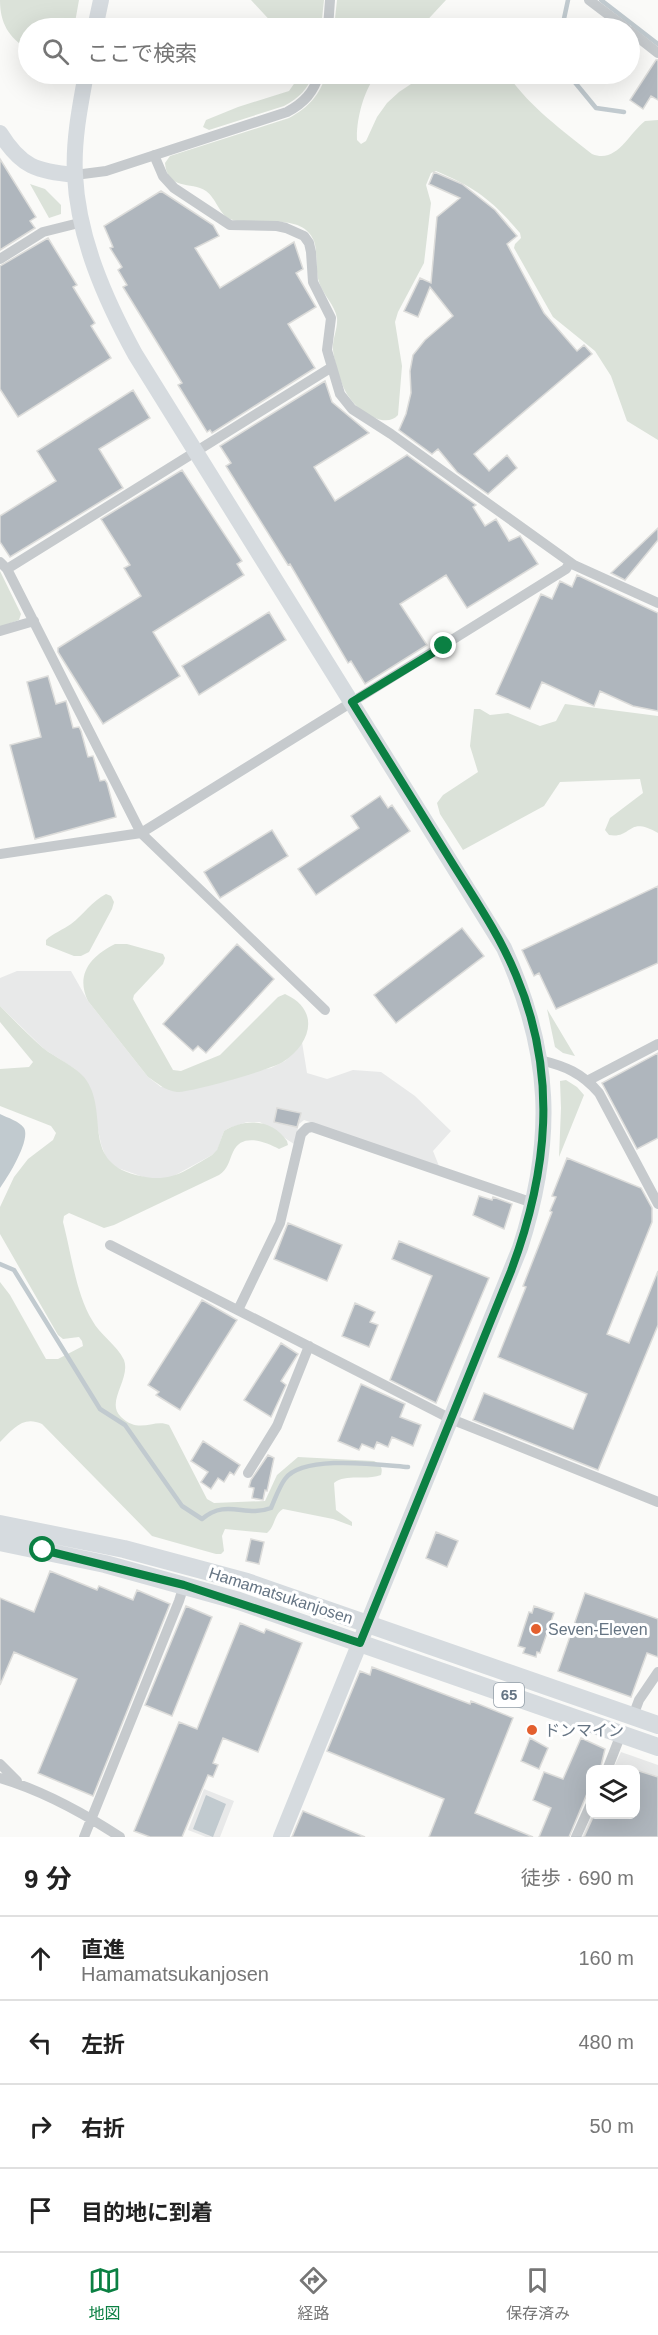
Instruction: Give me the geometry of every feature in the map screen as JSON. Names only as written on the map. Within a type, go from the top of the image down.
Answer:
[{"type":"main road","name":"Hamamatsukanjosen","points":[[0,1524],[93,1542],[216,1573],[658,1725]]},
{"type":"main road","name":"Hamamatsukanjosen","points":[[0,1542],[95,1562],[184,1585],[360,1643],[658,1747]]},
{"type":"street","points":[[97,18],[101,0]]},
{"type":"street","points":[[329,18],[330,0]]},
{"type":"street","points":[[589,0],[613,18]]},
{"type":"street","points":[[640,39],[658,53]]},
{"type":"street","points":[[85,84],[77,136],[75,175],[83,222],[99,279],[118,323],[504,948],[527,1003],[540,1060],[544,1132],[542,1156],[533,1203],[514,1264],[281,1837]]},
{"type":"street","points":[[0,133],[17,157],[39,170],[75,175],[106,171],[287,112],[309,96],[315,84]]},
{"type":"street","points":[[154,155],[163,176],[174,188],[230,225],[286,228],[303,236],[309,243],[313,282],[332,318],[327,350],[340,394],[352,409],[391,434],[570,562],[658,603]]},
{"type":"street","points":[[0,259],[43,232],[83,222]]},
{"type":"street","points":[[326,1010],[141,833],[4,565],[196,452],[332,367]]},
{"type":"street","points":[[0,854],[141,833],[566,569],[570,562]]},
{"type":"street","points":[[0,631],[34,621]]},
{"type":"street","points":[[589,1080],[658,1044]]},
{"type":"street","points":[[540,1060],[576,1071],[589,1080],[599,1092],[658,1204]]},
{"type":"street","points":[[238,1310],[280,1223],[301,1134],[307,1128],[312,1127],[533,1203]]},
{"type":"street","points":[[110,1245],[451,1419],[658,1502]]},
{"type":"street","points":[[248,1473],[276,1426],[309,1346]]},
{"type":"street","points":[[84,1837],[184,1585]]},
{"type":"street","points":[[633,1716],[639,1700],[658,1672]]},
{"type":"street","points":[[609,1765],[621,1734]]},
{"type":"street","points":[[0,1764],[19,1783]]},
{"type":"street","points":[[0,1778],[19,1783],[65,1803],[120,1837]]},
{"type":"street","points":[[576,1837],[586,1816]]},
{"type":"shaded area","points":[[0,0],[79,0],[76,18],[18,18],[18,42],[7,29],[0,9]]},
{"type":"shaded area","points":[[251,0],[324,0],[322,18],[268,18]]},
{"type":"shaded area","points":[[337,0],[446,0],[429,18],[335,18]]},
{"type":"shaded area","points":[[294,84],[308,84],[302,93],[284,106],[209,130],[203,127],[206,120],[289,91]]},
{"type":"shaded area","points":[[322,84],[370,84],[359,114],[357,140],[361,144],[366,141],[377,117],[387,103],[411,84],[514,84],[546,117],[592,154],[601,156],[608,155],[622,146],[645,121],[658,120],[658,440],[627,421],[611,376],[595,351],[553,317],[514,248],[521,238],[520,233],[482,196],[462,183],[436,171],[431,173],[426,185],[431,203],[424,263],[395,322],[402,366],[398,415],[392,419],[379,419],[365,412],[353,402],[346,393],[337,367],[333,346],[337,318],[319,282],[314,241],[308,231],[298,225],[287,223],[239,222],[230,219],[223,214],[206,191],[175,182],[170,178],[165,163],[170,156],[289,118],[313,100]]},
{"type":"shaded area","points":[[30,184],[45,189],[61,205],[61,214],[49,218]]},
{"type":"shaded area","points":[[0,571],[21,614],[19,620],[0,627]]},
{"type":"shaded area","points":[[565,704],[658,716],[658,833],[641,826],[617,835],[609,835],[605,830],[610,818],[643,793],[640,779],[560,782],[544,806],[463,850],[440,814],[437,803],[443,795],[478,772],[470,746],[474,709],[480,709],[490,715],[508,713],[540,726],[556,721]]},
{"type":"shaded area","points":[[106,894],[111,896],[114,902],[112,909],[89,952],[81,956],[74,956],[46,945],[46,940],[71,924],[96,900]]},
{"type":"shaded area","points":[[115,944],[127,944],[163,954],[165,958],[163,964],[134,995],[133,999],[173,1070],[181,1071],[220,1055],[278,997],[285,994],[304,1009],[308,1018],[305,1037],[293,1055],[275,1066],[198,1088],[177,1092],[165,1088],[148,1077],[88,1001],[84,991],[85,974],[92,960]]},
{"type":"shaded area","points":[[17,971],[71,971],[88,1001],[148,1077],[161,1087],[271,1068],[285,1061],[302,1042],[307,1073],[327,1079],[353,1070],[381,1072],[415,1096],[451,1131],[433,1151],[439,1166],[304,1120],[299,1124],[294,1144],[260,1122],[247,1122],[229,1128],[224,1131],[217,1151],[170,1178],[149,1179],[115,1167],[106,1158],[101,1144],[89,1086],[75,1069],[44,1049],[0,1006],[0,978]]},
{"type":"shaded area","points":[[0,1006],[43,1048],[84,1077],[92,1090],[96,1105],[102,1146],[108,1158],[119,1168],[148,1177],[176,1175],[212,1155],[217,1150],[224,1131],[241,1124],[266,1125],[274,1128],[287,1141],[288,1145],[279,1149],[254,1140],[242,1142],[237,1146],[219,1175],[114,1225],[104,1228],[69,1213],[64,1216],[63,1222],[86,1310],[95,1325],[124,1360],[124,1375],[116,1404],[121,1417],[134,1425],[163,1423],[169,1425],[207,1499],[214,1503],[265,1501],[277,1475],[298,1457],[374,1461],[381,1467],[381,1475],[344,1478],[334,1483],[336,1510],[352,1522],[352,1526],[333,1519],[283,1509],[267,1533],[225,1529],[222,1536],[224,1551],[216,1554],[152,1536],[42,1424],[24,1422],[0,1442],[0,1282],[10,1295],[46,1359],[58,1359],[83,1346],[79,1337],[63,1339],[58,1335],[0,1234],[0,1207],[14,1177],[28,1159],[53,1140],[56,1133],[51,1126],[0,1106],[0,1069],[29,1067],[33,1062],[0,1022]]},
{"type":"shaded area","points":[[547,1009],[575,1056],[563,1053],[555,1047]]},
{"type":"shaded area","points":[[566,1080],[584,1095],[559,1157],[560,1081]]},
{"type":"shaded area","points":[[0,1114],[19,1123],[24,1128],[25,1134],[18,1158],[0,1188]]},
{"type":"shaded area","points":[[621,1752],[658,1765],[658,1837],[582,1837],[590,1819],[640,1819],[640,1765],[615,1765]]},
{"type":"shaded area","points":[[204,1789],[234,1801],[220,1837],[206,1837],[188,1830]]},
{"type":"shaded area","points":[[206,1795],[226,1804],[213,1837],[193,1829]]},
{"type":"building","points":[[658,60],[658,100],[651,96],[643,109],[630,100]]},
{"type":"building","points":[[0,159],[36,217],[30,221],[35,228],[0,250]]},
{"type":"building","points":[[434,172],[462,184],[495,210],[517,236],[507,244],[544,313],[577,351],[584,345],[592,354],[474,454],[489,471],[507,455],[517,468],[488,494],[457,472],[438,449],[432,454],[399,430],[411,393],[410,371],[413,355],[425,340],[453,316],[430,287],[418,317],[404,311],[420,278],[431,283],[437,217],[460,198],[429,184]]},
{"type":"building","points":[[161,191],[213,225],[219,236],[195,248],[220,288],[294,242],[303,269],[296,273],[316,307],[288,324],[315,368],[212,433],[210,430],[207,432],[178,385],[182,383],[123,287],[127,285],[118,270],[122,267],[110,248],[113,247],[104,226]]},
{"type":"building","points":[[48,238],[77,285],[73,287],[95,323],[91,326],[111,358],[18,417],[0,389],[0,266]]},
{"type":"building","points":[[325,381],[332,402],[369,433],[314,467],[335,501],[407,455],[476,505],[473,507],[485,526],[496,519],[509,541],[520,536],[538,564],[467,608],[446,575],[400,604],[427,645],[365,684],[351,661],[348,663],[290,564],[288,565],[226,466],[231,463],[220,446]]},
{"type":"building","points":[[133,390],[150,418],[99,449],[123,488],[10,557],[0,542],[0,516],[56,481],[37,451]]},
{"type":"building","points":[[182,470],[242,561],[237,564],[244,575],[153,632],[180,676],[103,724],[58,652],[58,648],[141,596],[124,568],[130,565],[101,519]]},
{"type":"building","points":[[658,528],[658,540],[625,580],[611,573]]},
{"type":"building","points":[[577,575],[658,613],[658,711],[633,706],[600,691],[594,706],[542,682],[530,709],[496,694],[541,594],[552,599],[560,581],[572,587]]},
{"type":"building","points":[[269,612],[286,640],[199,695],[182,666]]},
{"type":"building","points":[[48,676],[56,704],[66,701],[73,728],[79,727],[88,757],[93,756],[100,781],[105,780],[107,783],[116,817],[35,839],[10,745],[41,737],[27,682]]},
{"type":"building","points":[[380,796],[388,808],[392,805],[410,831],[316,895],[298,869],[359,828],[351,816]]},
{"type":"building","points":[[272,830],[288,856],[220,898],[204,872]]},
{"type":"building","points":[[658,886],[658,963],[556,1009],[539,973],[534,976],[522,950]]},
{"type":"building","points":[[462,928],[484,956],[396,1023],[374,995]]},
{"type":"building","points":[[237,944],[274,979],[206,1053],[198,1046],[193,1051],[163,1024]]},
{"type":"building","points":[[658,1053],[658,1138],[637,1149],[602,1083]]},
{"type":"building","points":[[277,1108],[301,1113],[297,1127],[274,1122]]},
{"type":"building","points":[[567,1158],[641,1188],[652,1208],[652,1222],[607,1334],[629,1343],[658,1271],[658,1325],[598,1470],[473,1420],[484,1393],[573,1429],[587,1394],[498,1357],[526,1287],[523,1286],[552,1212],[550,1211],[556,1197],[552,1196]]},
{"type":"building","points":[[479,1196],[492,1200],[493,1197],[512,1204],[504,1229],[473,1215]]},
{"type":"building","points":[[288,1223],[342,1245],[327,1281],[274,1259]]},
{"type":"building","points":[[399,1241],[489,1278],[436,1403],[390,1380],[432,1276],[392,1259]]},
{"type":"building","points":[[202,1300],[237,1320],[180,1410],[156,1395],[159,1392],[148,1385]]},
{"type":"building","points":[[355,1303],[375,1312],[370,1322],[378,1325],[369,1347],[342,1336]]},
{"type":"building","points":[[281,1343],[298,1354],[281,1381],[286,1385],[271,1417],[244,1400]]},
{"type":"building","points":[[361,1384],[405,1404],[400,1417],[421,1425],[413,1446],[392,1437],[388,1447],[377,1442],[374,1449],[362,1444],[359,1450],[338,1441]]},
{"type":"building","points":[[203,1441],[240,1465],[234,1475],[230,1472],[224,1482],[218,1478],[211,1489],[201,1482],[208,1472],[191,1461]]},
{"type":"building","points":[[268,1455],[274,1458],[267,1491],[265,1490],[263,1500],[252,1498],[254,1488],[249,1487],[251,1480]]},
{"type":"building","points":[[436,1532],[458,1541],[447,1567],[426,1558]]},
{"type":"building","points":[[251,1539],[264,1542],[259,1564],[246,1561]]},
{"type":"building","points":[[50,1571],[97,1590],[99,1586],[133,1600],[137,1590],[170,1604],[93,1796],[38,1773],[77,1679],[14,1652],[0,1685],[0,1598],[34,1612]]},
{"type":"building","points":[[585,1593],[658,1619],[658,1657],[647,1653],[631,1697],[558,1671]]},
{"type":"building","points":[[186,1606],[212,1617],[172,1716],[145,1705]]},
{"type":"building","name":"Seven-Eleven","points":[[534,1606],[554,1613],[540,1653],[537,1652],[536,1657],[523,1653],[525,1648],[518,1646],[529,1612],[532,1613]]},
{"type":"building","points":[[240,1623],[264,1633],[266,1629],[302,1643],[258,1752],[223,1738],[213,1763],[218,1765],[213,1777],[208,1775],[182,1837],[150,1837],[134,1831],[179,1722],[197,1729]]},
{"type":"building","points":[[372,1667],[513,1718],[475,1813],[533,1837],[429,1837],[444,1799],[327,1751],[360,1671],[370,1675]]},
{"type":"building","points":[[530,1738],[548,1748],[539,1769],[521,1761]]},
{"type":"building","points":[[581,1738],[605,1749],[601,1765],[586,1765],[586,1796],[569,1837],[539,1837],[551,1808],[533,1800],[544,1772],[563,1779]]},
{"type":"building","points":[[640,1771],[658,1777],[658,1837],[584,1837],[592,1819],[640,1819]]},
{"type":"building","points":[[303,1811],[365,1837],[292,1837]]},
{"type":"waterway","points":[[564,18],[568,0]]},
{"type":"waterway","points":[[601,0],[624,18]]},
{"type":"waterway","points":[[640,30],[658,44]]},
{"type":"waterway","points":[[576,84],[596,108],[624,112]]},
{"type":"waterway","points":[[0,1264],[14,1270],[100,1409],[125,1425],[182,1506],[202,1519],[220,1510],[253,1511],[271,1508],[285,1479],[294,1471],[308,1466],[362,1463],[408,1467]]},
{"type":"place","name":"Seven-Eleven","points":[[536,1629]]},
{"type":"place","name":"ドンマイン","points":[[532,1730]]},
{"type":"route","points":[[43,1550],[105,1564],[239,1601],[360,1643],[520,1248],[542,1156],[544,1108],[540,1060],[535,1031],[516,975],[489,923],[352,702],[444,646]]}]
